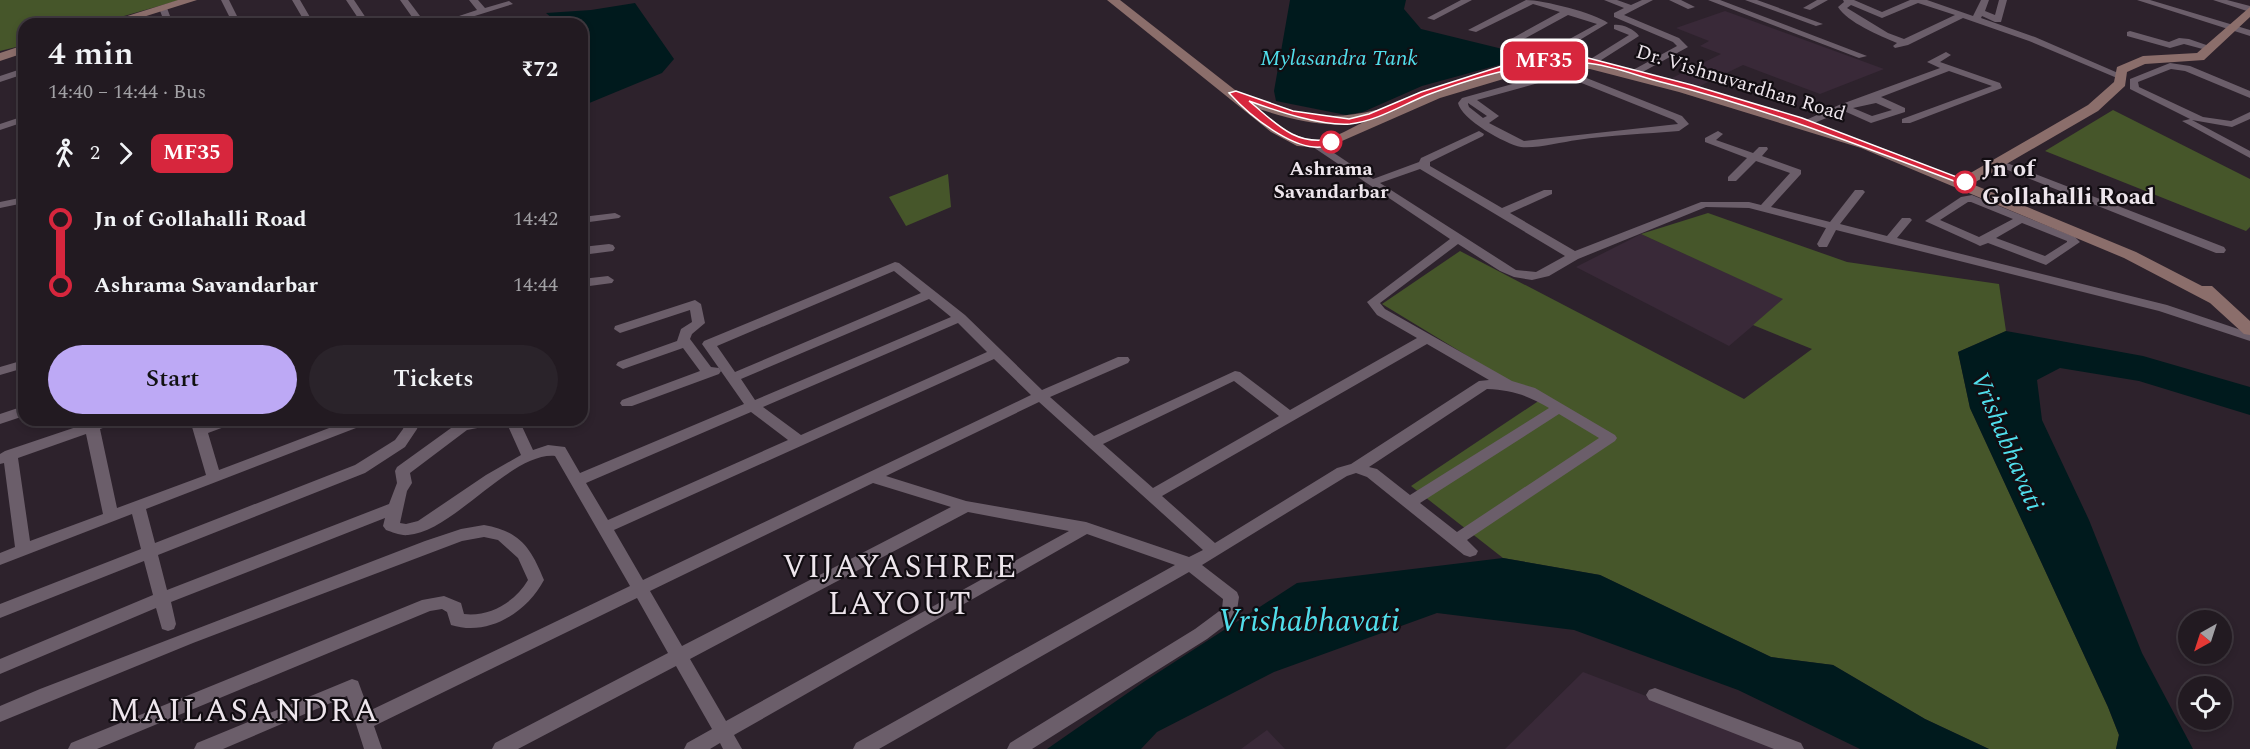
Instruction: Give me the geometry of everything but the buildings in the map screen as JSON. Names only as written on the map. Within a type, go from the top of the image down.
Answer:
[{"type":"main road","points":[[129,18],[191,0]]},
{"type":"main road","name":"Dr. Vishnuvardhan Road","points":[[1113,0],[1291,139],[1315,145],[1354,134],[1435,95],[1545,61],[1571,63],[1634,75],[1803,123]]},
{"type":"main road","points":[[1964,183],[2093,108],[2120,80],[2121,70],[2143,60],[2200,57],[2249,14]]},
{"type":"main road","points":[[0,57],[18,51]]},
{"type":"main road","name":"Dr. Vishnuvardhan Road","points":[[1233,93],[1291,113],[1349,121],[1372,116],[1448,85],[1508,67],[1545,61],[1592,62],[1636,72],[1803,123],[1964,183],[2175,270],[2212,294],[2214,299]]},
{"type":"main road","name":"Dr. Vishnuvardhan Road","points":[[1964,183],[2025,216],[2130,255],[2214,299],[2250,330]]},
{"type":"street","points":[[225,0],[234,18]]},
{"type":"street","points":[[297,0],[307,18]]},
{"type":"street","points":[[350,0],[362,18]]},
{"type":"street","points":[[404,0],[418,18]]},
{"type":"street","points":[[473,0],[483,11]]},
{"type":"street","points":[[1431,18],[1468,0]]},
{"type":"street","points":[[1473,30],[1531,0],[1632,33],[1634,36],[1592,62]]},
{"type":"street","points":[[1608,0],[1632,8]]},
{"type":"street","points":[[1636,72],[1683,47],[1676,40],[1618,18],[1617,15],[1648,0]]},
{"type":"street","points":[[1673,0],[1691,7]]},
{"type":"street","points":[[1712,0],[1862,56]]},
{"type":"street","points":[[1749,0],[1819,24]]},
{"type":"street","points":[[1807,8],[1824,0]]},
{"type":"street","points":[[1962,15],[1901,44],[1845,12],[1842,7],[1848,1],[1882,15],[1918,0],[1962,15],[1998,20],[2003,0]]},
{"type":"street","points":[[1945,0],[2120,80],[2250,155]]},
{"type":"street","points":[[1978,16],[1985,0]]},
{"type":"street","points":[[2141,0],[2250,33]]},
{"type":"street","points":[[2217,0],[2249,14]]},
{"type":"street","points":[[2243,0],[2250,2]]},
{"type":"street","points":[[459,18],[509,4]]},
{"type":"street","points":[[163,8],[167,18]]},
{"type":"street","points":[[1560,74],[1524,48],[1516,39],[1569,11]]},
{"type":"street","points":[[1545,61],[1604,23]]},
{"type":"street","points":[[2130,34],[2170,45],[2176,40],[2183,40],[2210,48]]},
{"type":"street","points":[[1906,121],[1997,88],[1997,85],[1932,62],[1946,55]]},
{"type":"street","points":[[2250,95],[2187,68],[2170,66],[2133,81],[2135,88],[2201,120],[2232,124],[2250,115]]},
{"type":"street","points":[[1803,123],[1949,68]]},
{"type":"street","points":[[0,79],[18,73]]},
{"type":"street","points":[[1371,183],[1423,164],[1480,129],[1494,116],[1468,99],[1560,74],[1571,75],[1678,118],[1684,124],[1679,128],[1580,136],[1523,144],[1480,129]]},
{"type":"street","points":[[1880,94],[1924,114]]},
{"type":"street","points":[[0,127],[18,121]]},
{"type":"street","points":[[1718,134],[1710,140],[1758,153],[1797,172],[1764,208]]},
{"type":"street","points":[[1315,145],[1457,239],[1507,269],[1525,276],[1544,275],[1554,266],[1574,256],[1705,204],[1749,205],[2163,308],[2250,337]]},
{"type":"street","points":[[1732,179],[1758,153]]},
{"type":"street","points":[[1999,162],[2220,250]]},
{"type":"street","points":[[1423,164],[1429,171],[1574,256]]},
{"type":"street","points":[[1501,213],[1548,192]]},
{"type":"street","points":[[1823,244],[1833,225],[1859,192]]},
{"type":"street","points":[[1989,239],[2046,261],[2074,242],[2025,216],[1968,198],[1931,222],[1980,243],[2025,216]]},
{"type":"street","points":[[0,205],[18,201]]},
{"type":"street","points":[[588,219],[615,216]]},
{"type":"street","points":[[1890,240],[1906,220]]},
{"type":"street","points":[[1457,239],[1372,302],[1381,312],[1509,385]]},
{"type":"street","points":[[1955,256],[1961,240]]},
{"type":"street","points":[[588,250],[609,248]]},
{"type":"street","points":[[799,441],[752,406],[709,344],[895,266],[960,318],[1040,396],[1214,551]]},
{"type":"street","points":[[588,282],[608,280]]},
{"type":"street","points":[[627,403],[708,373],[729,373],[930,294]]},
{"type":"street","points":[[620,329],[695,304],[699,323],[685,333],[686,342],[708,373]]},
{"type":"street","points":[[578,480],[960,318]]},
{"type":"street","points":[[1152,495],[1427,338]]},
{"type":"street","points":[[623,365],[686,342]]},
{"type":"street","points":[[605,528],[997,354]]},
{"type":"street","points":[[364,722],[1040,396],[1123,360]]},
{"type":"street","points":[[0,371],[18,366]]},
{"type":"street","points":[[1093,443],[1235,375],[1290,417]]},
{"type":"street","points":[[862,749],[1214,551],[1342,472],[1356,468],[1484,384],[1509,385],[1530,391],[1610,438],[1456,540]]},
{"type":"street","points":[[1409,503],[1559,408]]},
{"type":"street","points":[[0,419],[18,413]]},
{"type":"street","points":[[22,550],[5,457],[95,426]]},
{"type":"street","points":[[198,426],[214,477]]},
{"type":"street","points":[[0,559],[348,426]]},
{"type":"street","points":[[0,611],[360,468],[382,457],[403,441],[412,426]]},
{"type":"street","points":[[463,426],[402,471],[405,483],[391,526],[406,530],[423,526],[501,471],[528,457],[556,448],[578,480],[733,749]]},
{"type":"street","points":[[515,426],[528,457]]},
{"type":"street","points":[[92,427],[111,516]]},
{"type":"street","points":[[1356,468],[1372,473],[1470,551]]},
{"type":"street","points":[[871,477],[966,507],[1086,528],[1190,564],[1231,597],[1230,612],[1201,634],[1016,749]]},
{"type":"street","points":[[138,506],[168,624]]},
{"type":"street","points":[[501,749],[966,507]]},
{"type":"street","points":[[0,667],[163,598],[395,508]]},
{"type":"street","points":[[693,749],[1086,528]]},
{"type":"street","points":[[0,714],[299,595],[451,539],[483,531],[514,540],[528,559],[536,580],[531,592],[520,603],[495,616],[468,623],[457,620],[455,608],[444,602],[428,605],[77,749]]},
{"type":"street","points":[[203,749],[352,686],[373,749]]},
{"type":"street","points":[[1654,695],[1795,749]]},
{"type":"shaded area","points":[[1725,11],[1884,69],[1820,94],[1743,65],[1700,86],[1672,78],[1721,54],[1700,46],[1709,41],[1676,28]]},
{"type":"shaded area","points":[[1641,234],[1784,299],[1729,346],[1576,267]]},
{"type":"shaded area","points":[[1583,672],[1785,749],[1505,749]]},
{"type":"shaded area","points":[[1267,730],[1285,749],[1241,749]]},
{"type":"green space","points":[[0,0],[180,0],[117,18],[18,18],[18,46],[0,51]]},
{"type":"green space","points":[[2113,110],[2250,179],[2250,227],[2246,231],[2045,151]]},
{"type":"green space","points":[[948,174],[951,207],[906,226],[889,197]]},
{"type":"green space","points":[[1708,213],[1847,262],[1999,284],[2006,331],[1958,352],[1970,408],[2108,707],[2119,735],[2116,749],[1989,749],[1925,719],[1833,665],[1771,657],[1600,575],[1503,558],[1411,486],[1540,400],[1382,304],[1460,251],[1744,399],[1812,349],[1753,325],[1783,299],[1641,234]]},
{"type":"water","name":"Mylasandra Tank","points":[[1290,0],[1406,0],[1404,9],[1421,29],[1531,56],[1422,86],[1363,112],[1346,115],[1276,101],[1274,91]]},
{"type":"water","points":[[635,3],[674,59],[662,73],[588,104],[588,18],[552,18],[546,13],[591,10]]},
{"type":"water","name":"Vrishabhavati","points":[[2006,331],[2143,356],[2250,387],[2250,415],[2139,381],[2060,368],[2037,380],[2042,420],[2089,520],[2142,653],[2178,721],[2178,730],[2183,730],[2193,749],[2116,749],[2119,735],[2108,707],[1970,408],[1958,352]]},
{"type":"water","name":"Vrishabhavati","points":[[1503,558],[1600,575],[1771,657],[1833,665],[1925,719],[1989,749],[1860,749],[1738,690],[1574,630],[1437,613],[1274,672],[1157,732],[1141,749],[1047,749],[1145,681],[1297,583]]},
{"type":"bus line","name":"MF35","points":[[1331,142],[1315,145],[1291,139],[1233,93],[1291,113],[1349,121],[1372,116],[1424,93],[1508,67],[1538,61],[1588,61],[1689,87],[1849,136],[1965,182]]},
{"type":"place","name":"Ashrama Savandarbar","points":[[1331,142]]},
{"type":"place","name":"Jn of Gollahalli Road","points":[[1965,182]]},
{"type":"district","name":"VIJAYASHREE LAYOUT","points":[[900,584]]},
{"type":"district","name":"MAILASANDRA","points":[[244,709]]}]
